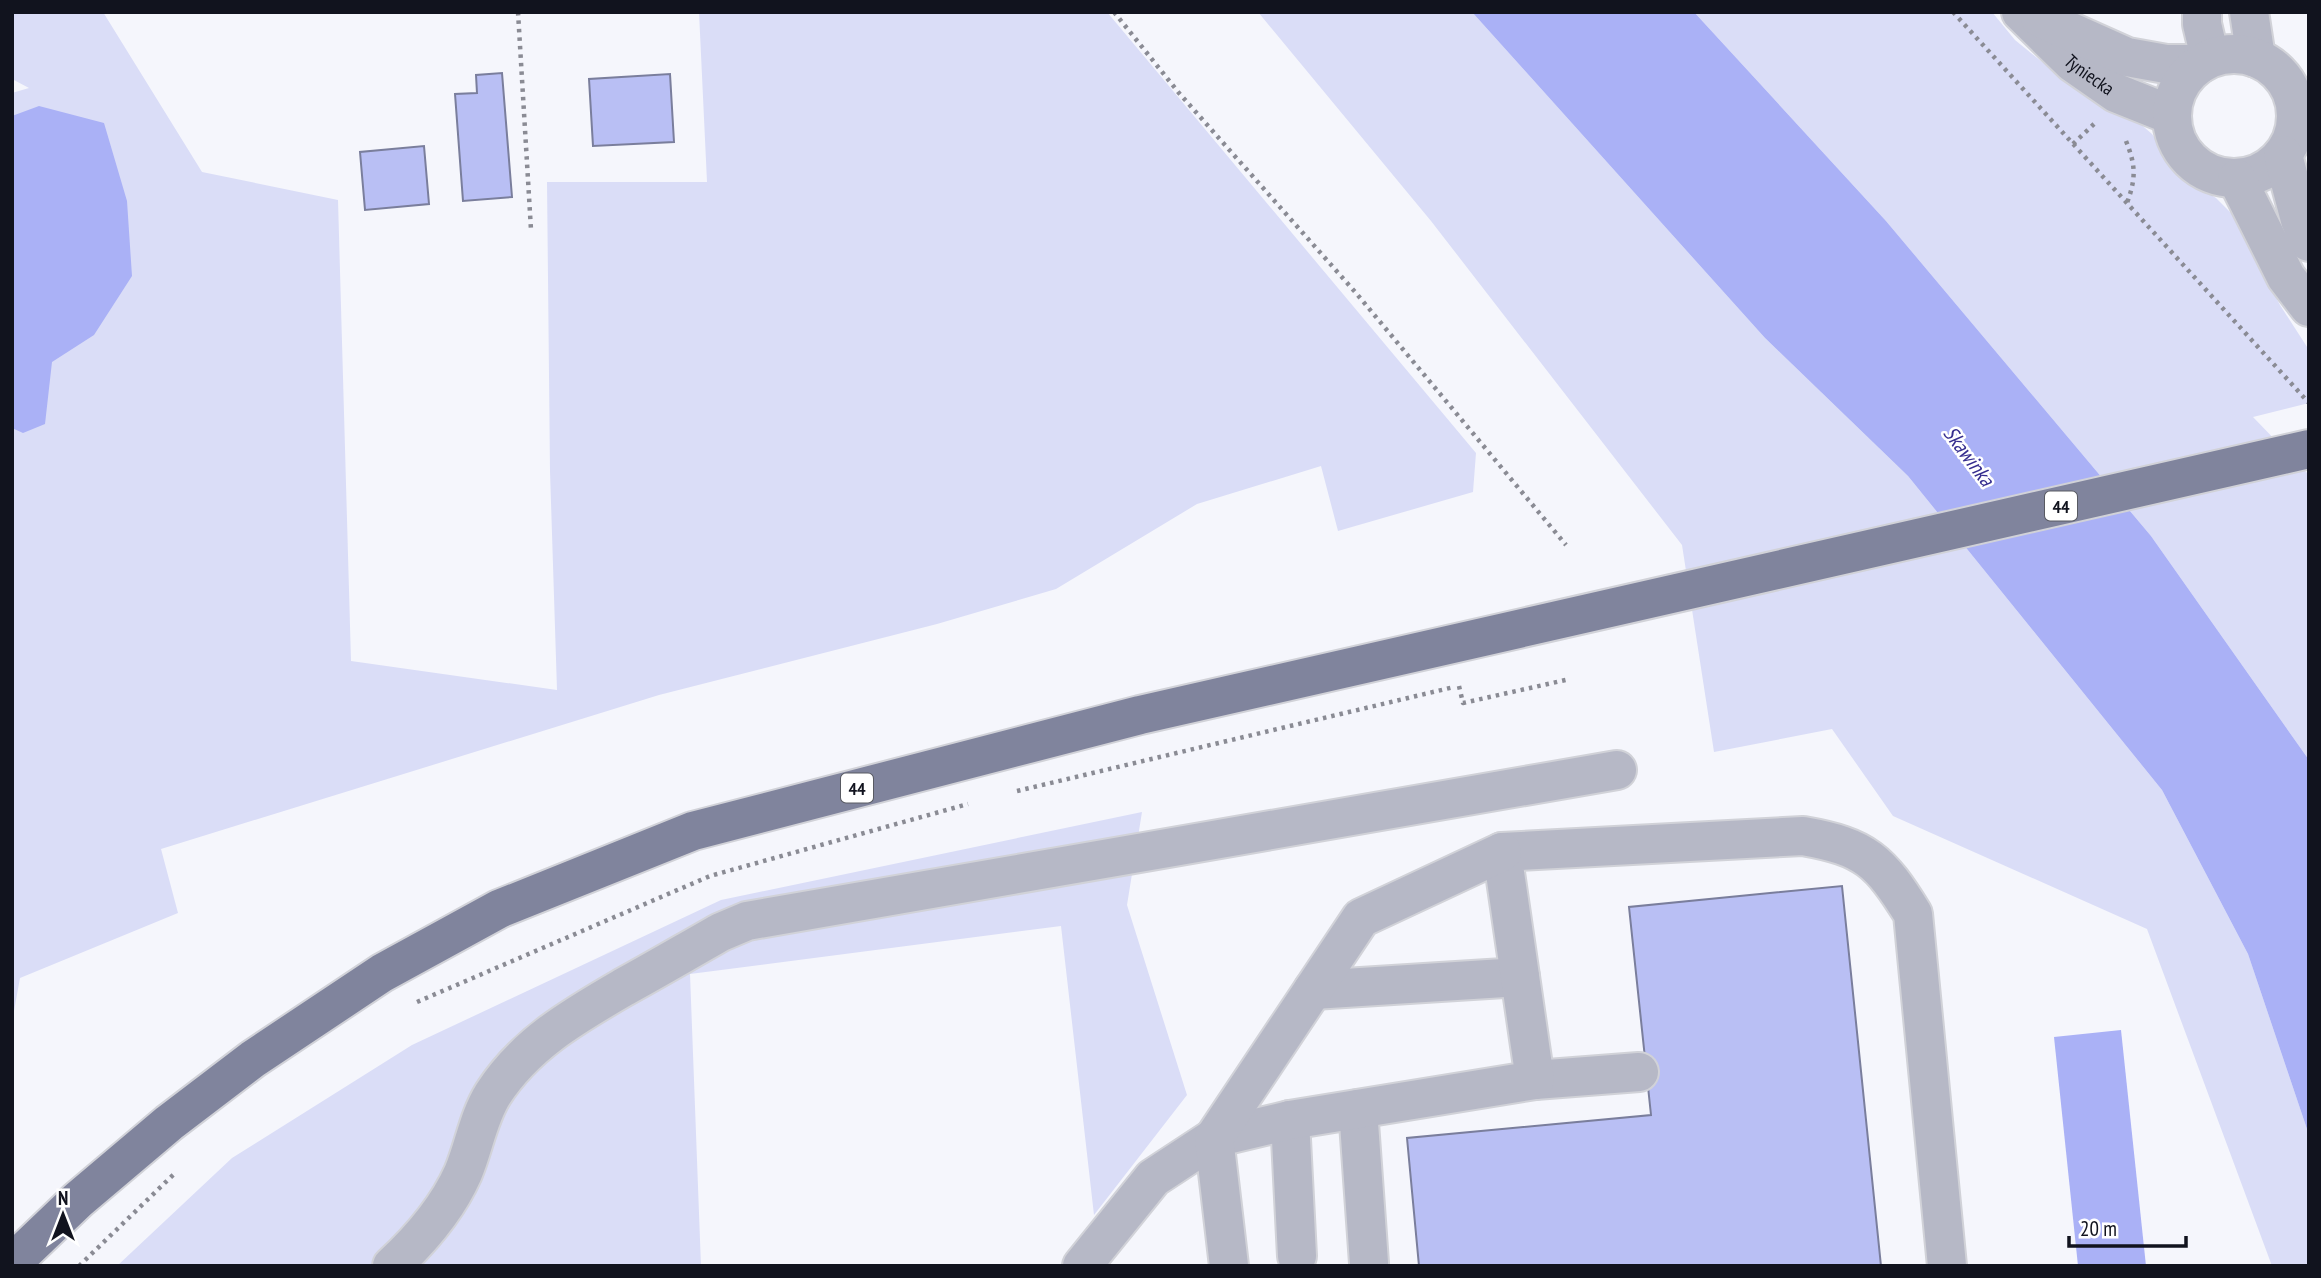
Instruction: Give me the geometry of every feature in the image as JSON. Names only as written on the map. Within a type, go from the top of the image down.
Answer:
[{"type":"main road","name":"44","points":[[12,1263],[78,1200],[169,1123],[253,1059],[382,973],[499,909],[693,831],[1140,715],[2309,449]]},
{"type":"street","name":"Tyniecka","points":[[2021,12],[2073,63],[2116,93],[2171,116]]},
{"type":"street","name":"Tyniecka","points":[[2027,12],[2127,57],[2166,64],[2205,61]]},
{"type":"street","points":[[2202,12],[2205,61]]},
{"type":"street","points":[[2249,12],[2283,72],[2296,108],[2300,220],[2309,242]]},
{"type":"street","points":[[2283,72],[2235,54],[2205,61],[2185,78],[2175,95],[2171,116],[2174,136],[2183,153],[2198,168],[2217,176],[2237,179],[2255,176],[2271,167],[2296,132]]},
{"type":"street","points":[[2237,179],[2286,277],[2309,307]]},
{"type":"street","points":[[392,1266],[425,1233],[447,1203],[463,1173],[492,1095],[512,1068],[535,1044],[589,1008],[721,932],[747,921],[1617,770]]},
{"type":"street","points":[[1229,1266],[1214,1138],[1361,918],[1502,852],[1803,836],[1837,842],[1870,858],[1894,883],[1913,914],[1947,1266]]},
{"type":"street","points":[[1502,852],[1535,1080]]},
{"type":"street","points":[[1313,990],[1520,977]]},
{"type":"street","points":[[1082,1266],[1153,1178],[1214,1138],[1290,1120],[1535,1080],[1639,1072]]},
{"type":"street","points":[[1358,1109],[1369,1263]]},
{"type":"street","points":[[1290,1120],[1297,1256]]},
{"type":"path","points":[[518,12],[530,230]]},
{"type":"path","points":[[1114,12],[1179,93],[1356,293],[1566,545]]},
{"type":"path","points":[[1953,12],[2309,402]]},
{"type":"path","points":[[2073,144],[2099,119]]},
{"type":"path","points":[[2125,139],[2134,160],[2134,182],[2127,204]]},
{"type":"path","points":[[1459,686],[1463,703],[1570,679]]},
{"type":"shaded area","points":[[12,12],[103,12],[202,172],[338,200],[351,661],[557,690],[550,471],[547,182],[707,182],[699,12],[1107,12],[1476,453],[1473,492],[1338,531],[1321,466],[1197,504],[1056,589],[937,624],[659,695],[161,849],[178,913],[20,978],[12,1022],[12,93],[29,88],[12,79]]},
{"type":"shaded area","points":[[1258,12],[1472,12],[1765,338],[1908,476],[2162,790],[2248,954],[2309,1135],[2309,1266],[2272,1266],[2147,929],[1893,816],[1832,729],[1714,752],[1682,545],[1431,221]]},
{"type":"shaded area","points":[[1694,12],[1992,12],[2015,40],[2068,83],[2137,121],[2152,134],[2181,176],[2216,198],[2233,215],[2280,305],[2309,350],[2309,403],[2253,417],[2309,475],[2309,760],[2151,536],[1886,221]]},
{"type":"shaded area","points":[[1142,812],[1127,905],[1187,1095],[1094,1215],[1061,926],[690,974],[701,1266],[117,1266],[232,1158],[412,1045],[721,900]]},
{"type":"water","name":"Skawinka","points":[[1472,12],[1694,12],[1886,221],[2151,536],[2309,760],[2309,1135],[2248,954],[2162,790],[1908,476],[1765,338]]},
{"type":"water","points":[[39,106],[104,123],[127,201],[132,276],[94,335],[52,362],[45,424],[23,433],[12,428],[12,116]]},
{"type":"water","points":[[2121,1030],[2146,1266],[2078,1266],[2054,1037]]},
{"type":"building","points":[[502,73],[512,197],[463,201],[455,94],[477,93],[476,75]]},
{"type":"building","points":[[670,74],[674,142],[593,146],[589,79]]},
{"type":"building","points":[[424,146],[429,204],[365,210],[360,152]]},
{"type":"building","points":[[1842,886],[1881,1266],[1419,1266],[1407,1138],[1651,1115],[1629,907]]}]
